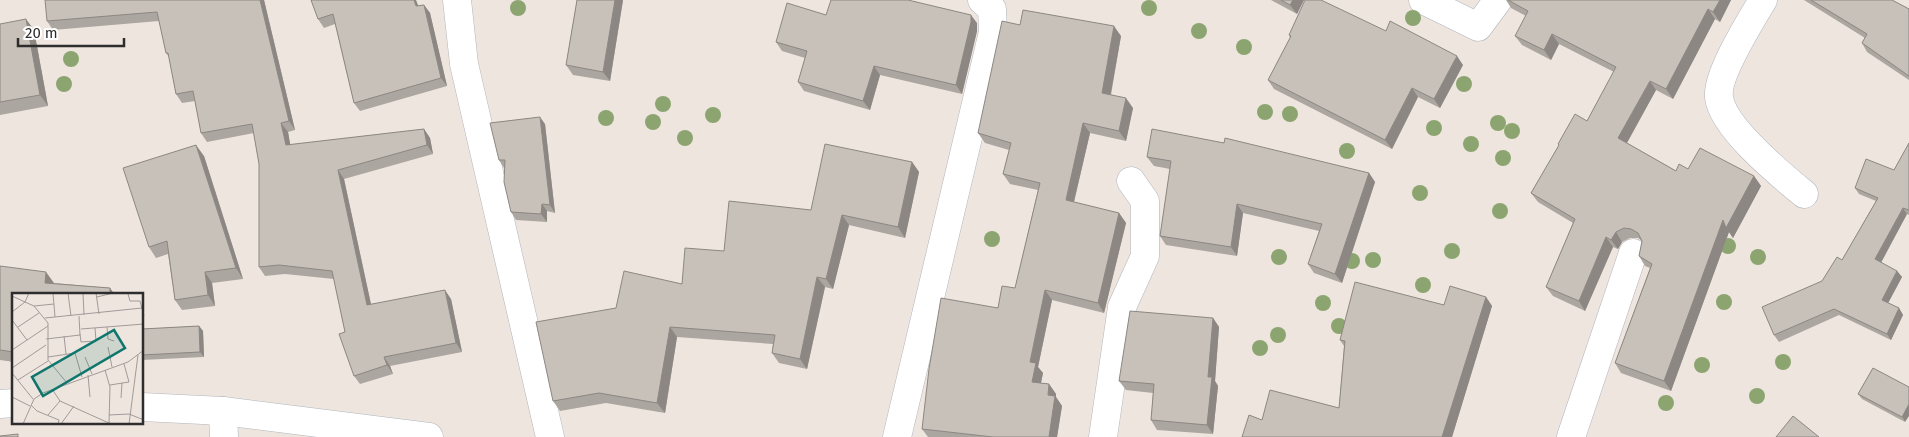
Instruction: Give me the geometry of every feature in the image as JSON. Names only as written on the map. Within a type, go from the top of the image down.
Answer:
[{"type":"street","points":[[457,0],[464,64],[550,437]]},
{"type":"street","points":[[898,437],[993,32],[992,9],[982,0]]},
{"type":"street","points":[[1423,0],[1478,27],[1498,0]]},
{"type":"street","points":[[1763,0],[1723,74],[1719,97],[1728,120],[1734,127],[1758,154],[1804,194]]},
{"type":"street","points":[[1103,437],[1122,307],[1145,256],[1145,201],[1131,181]]},
{"type":"street","points":[[1571,437],[1633,253]]},
{"type":"street","points":[[144,407],[223,424],[429,437]]},
{"type":"building","points":[[45,0],[260,0],[289,121],[281,123],[286,145],[424,129],[427,145],[338,170],[367,305],[445,290],[456,343],[384,357],[387,365],[354,376],[339,334],[345,332],[332,271],[279,265],[259,267],[259,164],[252,124],[201,133],[193,91],[176,94],[157,12],[47,21]]},
{"type":"building","points":[[311,0],[414,0],[416,6],[424,5],[441,78],[354,103],[333,14],[318,19]]},
{"type":"building","points":[[577,0],[615,0],[603,72],[566,65]]},
{"type":"building","points":[[831,0],[908,0],[971,15],[956,85],[874,66],[863,101],[798,82],[807,51],[776,42],[787,3],[826,15]]},
{"type":"building","points":[[1281,0],[1293,0],[1290,5]]},
{"type":"building","points":[[1305,0],[1321,0],[1386,31],[1390,21],[1457,56],[1434,99],[1412,88],[1385,140],[1268,80],[1291,36],[1289,35]]},
{"type":"building","points":[[1508,0],[1720,0],[1713,12],[1708,9],[1666,89],[1650,81],[1618,138],[1676,171],[1679,164],[1688,169],[1700,148],[1754,176],[1726,228],[1723,220],[1664,381],[1615,363],[1652,264],[1639,256],[1642,241],[1638,233],[1624,228],[1616,232],[1611,240],[1606,237],[1579,301],[1546,287],[1575,219],[1531,193],[1575,114],[1587,121],[1616,67],[1552,34],[1544,50],[1515,36],[1528,11]]},
{"type":"building","points":[[1811,0],[1892,0],[1909,9],[1909,76],[1862,43],[1867,34]]},
{"type":"building","points":[[1023,10],[1114,26],[1102,93],[1126,98],[1119,131],[1083,123],[1066,200],[1119,213],[1098,303],[1045,290],[1030,362],[1036,363],[1032,382],[1049,384],[1048,395],[1055,396],[1049,437],[993,437],[922,429],[929,369],[941,298],[998,308],[1002,286],[1015,288],[1040,183],[1003,174],[1011,143],[978,133],[1002,21],[1020,25]]},
{"type":"building","points":[[26,19],[40,95],[0,102],[0,24]]},
{"type":"building","points":[[540,117],[550,205],[542,204],[541,214],[511,212],[504,182],[505,160],[499,160],[490,123]]},
{"type":"building","points":[[1152,129],[1224,143],[1225,138],[1369,173],[1335,274],[1308,264],[1322,224],[1237,204],[1231,247],[1160,236],[1171,161],[1147,157]]},
{"type":"building","points":[[1909,143],[1909,210],[1903,208],[1875,259],[1897,271],[1882,300],[1899,308],[1887,334],[1834,309],[1774,335],[1762,307],[1822,281],[1837,257],[1842,260],[1878,198],[1855,188],[1866,159],[1894,170]]},
{"type":"building","points":[[825,144],[912,162],[898,227],[842,215],[826,279],[817,277],[800,359],[772,353],[775,335],[670,327],[657,403],[599,393],[553,401],[536,322],[616,308],[624,271],[682,284],[685,248],[724,251],[729,201],[811,210]]},
{"type":"building","points":[[196,145],[236,268],[205,272],[208,295],[175,300],[167,241],[149,247],[123,168]]},
{"type":"building","points":[[0,266],[46,272],[45,283],[110,288],[110,293],[12,293],[12,352],[0,350]]},
{"type":"building","points":[[1355,282],[1444,305],[1450,286],[1486,297],[1442,437],[1242,437],[1249,415],[1262,420],[1270,390],[1339,408],[1345,341],[1340,340]]},
{"type":"building","points":[[1130,311],[1213,318],[1208,377],[1212,377],[1207,425],[1151,420],[1154,384],[1119,381]]},
{"type":"building","points":[[199,326],[200,352],[144,355],[144,329]]},
{"type":"building","points":[[1873,368],[1909,387],[1909,404],[1902,417],[1858,394]]},
{"type":"building","points":[[1793,416],[1819,437],[1776,437]]},
{"type":"building","points":[[18,434],[18,437],[0,437],[0,436]]}]
